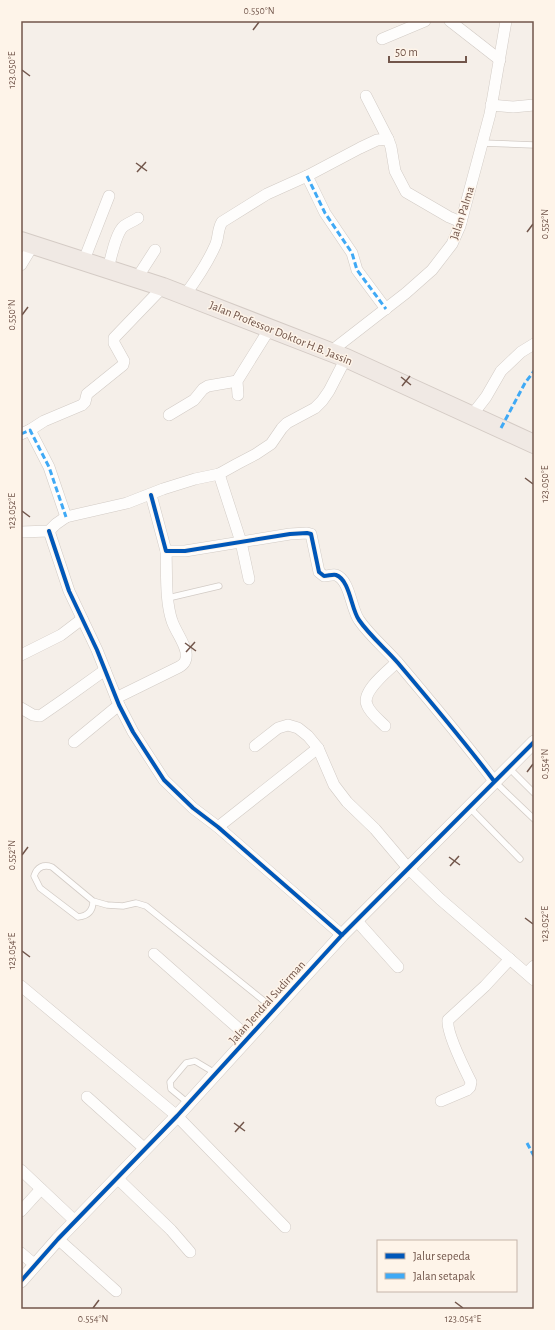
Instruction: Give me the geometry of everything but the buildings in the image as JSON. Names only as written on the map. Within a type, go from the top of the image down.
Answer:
[{"type":"highway","name":"Jalan Professor Doktor H.B. Jassin","points":[[27,243],[138,278],[270,328],[338,355],[534,444]]},
{"type":"street","points":[[382,39],[425,21]]},
{"type":"street","points":[[450,21],[500,60]]},
{"type":"street","name":"Jalan Palma","points":[[338,355],[386,308],[432,270],[452,244],[461,222],[482,143],[500,60],[506,21]]},
{"type":"street","points":[[366,96],[388,139],[391,147],[394,171],[406,192],[443,214],[461,222]]},
{"type":"street","points":[[491,105],[513,107],[534,106]]},
{"type":"street","points":[[185,296],[210,257],[216,244],[219,227],[222,222],[267,194],[307,176],[360,148],[378,140],[388,139]]},
{"type":"street","points":[[307,176],[325,213],[352,253],[357,270],[386,308]]},
{"type":"street","points":[[84,260],[109,196]]},
{"type":"street","points":[[108,268],[121,229],[138,218]]},
{"type":"street","points":[[21,265],[27,243]]},
{"type":"street","points":[[138,278],[155,250]]},
{"type":"street","points":[[66,517],[49,466],[25,432],[44,421],[82,405],[85,402],[87,394],[123,365],[124,361],[114,343],[114,338],[163,287]]},
{"type":"street","points":[[238,395],[237,381],[270,328]]},
{"type":"street","points":[[472,415],[486,397],[501,371],[521,352],[534,344]]},
{"type":"street","points":[[21,532],[49,531],[66,517],[127,503],[184,482],[219,474],[263,450],[271,444],[287,423],[315,408],[328,391],[338,355]]},
{"type":"street","points":[[169,415],[194,400],[203,389],[208,386],[237,381]]},
{"type":"street","points":[[219,474],[241,542],[249,579]]},
{"type":"street","points":[[74,742],[118,701],[186,662],[186,652],[172,621],[167,588],[166,551],[151,495]]},
{"type":"street","points":[[49,531],[67,586],[118,701],[133,732],[164,780],[193,808],[218,827],[342,934]]},
{"type":"street","points":[[166,551],[185,551],[290,534],[310,534],[319,572],[324,576],[333,575],[341,578],[345,583],[353,609],[359,621],[397,662],[473,753],[494,781]]},
{"type":"street","points":[[21,655],[61,635],[82,619]]},
{"type":"street","points":[[385,726],[368,708],[365,699],[372,687],[397,662]]},
{"type":"street","points":[[21,708],[33,715],[40,716],[105,670]]},
{"type":"street","points":[[255,746],[278,728],[288,725],[298,728],[308,736],[318,748],[334,785],[341,795],[375,829],[408,868],[440,899],[510,959],[532,973]]},
{"type":"street","name":"Jalan Jendral Sudirman","points":[[21,1280],[34,1264],[177,1116],[342,934],[534,742]]},
{"type":"street","points":[[218,827],[318,748]]},
{"type":"street","points":[[356,920],[398,967]]},
{"type":"street","points":[[154,954],[248,1037]]},
{"type":"street","points":[[441,1101],[467,1090],[470,1087],[471,1082],[453,1041],[448,1026],[448,1020],[485,986],[510,959]]},
{"type":"street","points":[[21,986],[177,1116],[285,1228]]},
{"type":"street","points":[[87,1098],[145,1149]]},
{"type":"street","points":[[21,1170],[75,1221]]},
{"type":"street","points":[[117,1178],[171,1230],[190,1252]]},
{"type":"street","points":[[21,1211],[41,1189]]},
{"type":"street","points":[[58,1239],[116,1291]]},
{"type":"street","points":[[21,1253],[34,1264]]},
{"type":"lane","points":[[482,143],[534,145]]},
{"type":"lane","points":[[168,598],[219,586]]},
{"type":"lane","points":[[508,767],[534,793]]},
{"type":"lane","points":[[494,781],[534,819]]},
{"type":"lane","points":[[469,807],[520,859]]},
{"type":"lane","points":[[93,901],[93,906],[90,913],[78,917],[40,888],[34,876],[36,870],[43,866],[52,867],[93,901],[107,905],[123,906],[136,903],[146,906],[274,1009]]},
{"type":"lane","points":[[188,1103],[170,1087],[170,1082],[186,1063],[195,1061],[215,1073]]},
{"type":"marked path","points":[[307,176],[325,213],[352,253],[357,270],[386,309]]},
{"type":"marked path","points":[[501,428],[525,383],[534,371]]},
{"type":"marked path","points":[[21,434],[30,430],[49,467],[66,517]]},
{"type":"marked path","points":[[527,1143],[534,1156]]},
{"type":"cycle path","points":[[151,495],[166,551],[185,551],[290,534],[311,534],[319,572],[324,576],[336,575],[341,578],[347,589],[356,615],[363,626],[423,692],[494,781]]},
{"type":"cycle path","points":[[49,531],[69,591],[97,650],[119,705],[133,732],[164,780],[193,808],[218,827],[342,935]]},
{"type":"cycle path","points":[[21,1281],[58,1239],[177,1116],[342,935],[534,742]]}]
